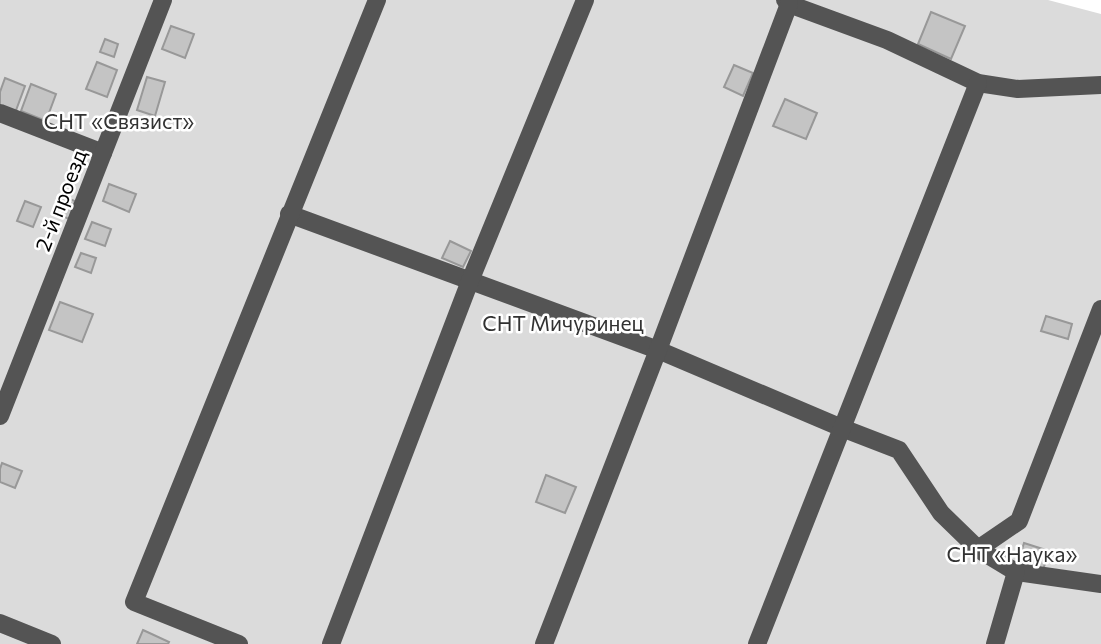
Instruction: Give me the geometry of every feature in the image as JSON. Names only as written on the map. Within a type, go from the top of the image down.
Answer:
[{"type":"street","name":"2-й проезд","points":[[0,416],[163,0]]},
{"type":"street","points":[[239,644],[134,602],[377,0]]},
{"type":"street","points":[[331,644],[470,281],[584,0]]},
{"type":"street","points":[[544,644],[659,351],[787,2],[887,40],[978,83],[1018,89],[1101,85]]},
{"type":"street","points":[[757,644],[978,83]]},
{"type":"street","points":[[0,113],[103,153]]},
{"type":"street","points":[[289,214],[659,351],[899,450],[941,513],[978,549],[1016,572],[1101,584]]},
{"type":"street","points":[[978,549],[1019,521],[1101,309]]},
{"type":"street","points":[[995,644],[1016,572]]},
{"type":"street","points":[[0,623],[52,644]]},
{"type":"green space","name":"СНТ Мичуринец","points":[[0,0],[1048,0],[1101,14],[1101,644],[0,644]]},
{"type":"building","points":[[931,12],[965,26],[951,59],[918,44]]},
{"type":"building","points":[[171,26],[194,34],[185,58],[162,49]]},
{"type":"building","points":[[105,39],[118,44],[114,57],[100,52]]},
{"type":"building","points":[[97,62],[117,70],[107,97],[86,89]]},
{"type":"building","points":[[734,65],[753,73],[743,96],[724,87]]},
{"type":"building","points":[[147,77],[165,82],[155,116],[137,110]]},
{"type":"building","points":[[5,78],[25,86],[15,113],[0,108],[0,92]]},
{"type":"building","points":[[31,84],[56,94],[46,121],[21,111]]},
{"type":"building","points":[[785,99],[817,113],[806,139],[773,126]]},
{"type":"building","points":[[109,184],[136,194],[129,212],[103,201]]},
{"type":"building","points":[[59,195],[75,201],[69,219],[53,212]]},
{"type":"building","points":[[25,201],[41,207],[33,227],[17,221]]},
{"type":"building","points":[[92,222],[111,229],[105,246],[85,239]]},
{"type":"building","points":[[450,241],[471,251],[463,267],[442,258]]},
{"type":"building","points":[[81,253],[96,258],[91,273],[75,267]]},
{"type":"building","points":[[60,302],[93,314],[82,342],[49,330]]},
{"type":"building","points":[[1046,316],[1072,324],[1068,339],[1041,331]]},
{"type":"building","points":[[2,463],[22,471],[15,488],[0,482]]},
{"type":"building","points":[[546,475],[576,487],[565,513],[536,502]]},
{"type":"building","points":[[1024,543],[1049,551],[1043,570],[1018,562]]},
{"type":"building","points":[[143,630],[169,642],[168,644],[137,644]]},
{"type":"park label","name":"СНТ «Связист»","points":[[119,120]]},
{"type":"park label","name":"СНТ «Наука»","points":[[1012,553]]}]
